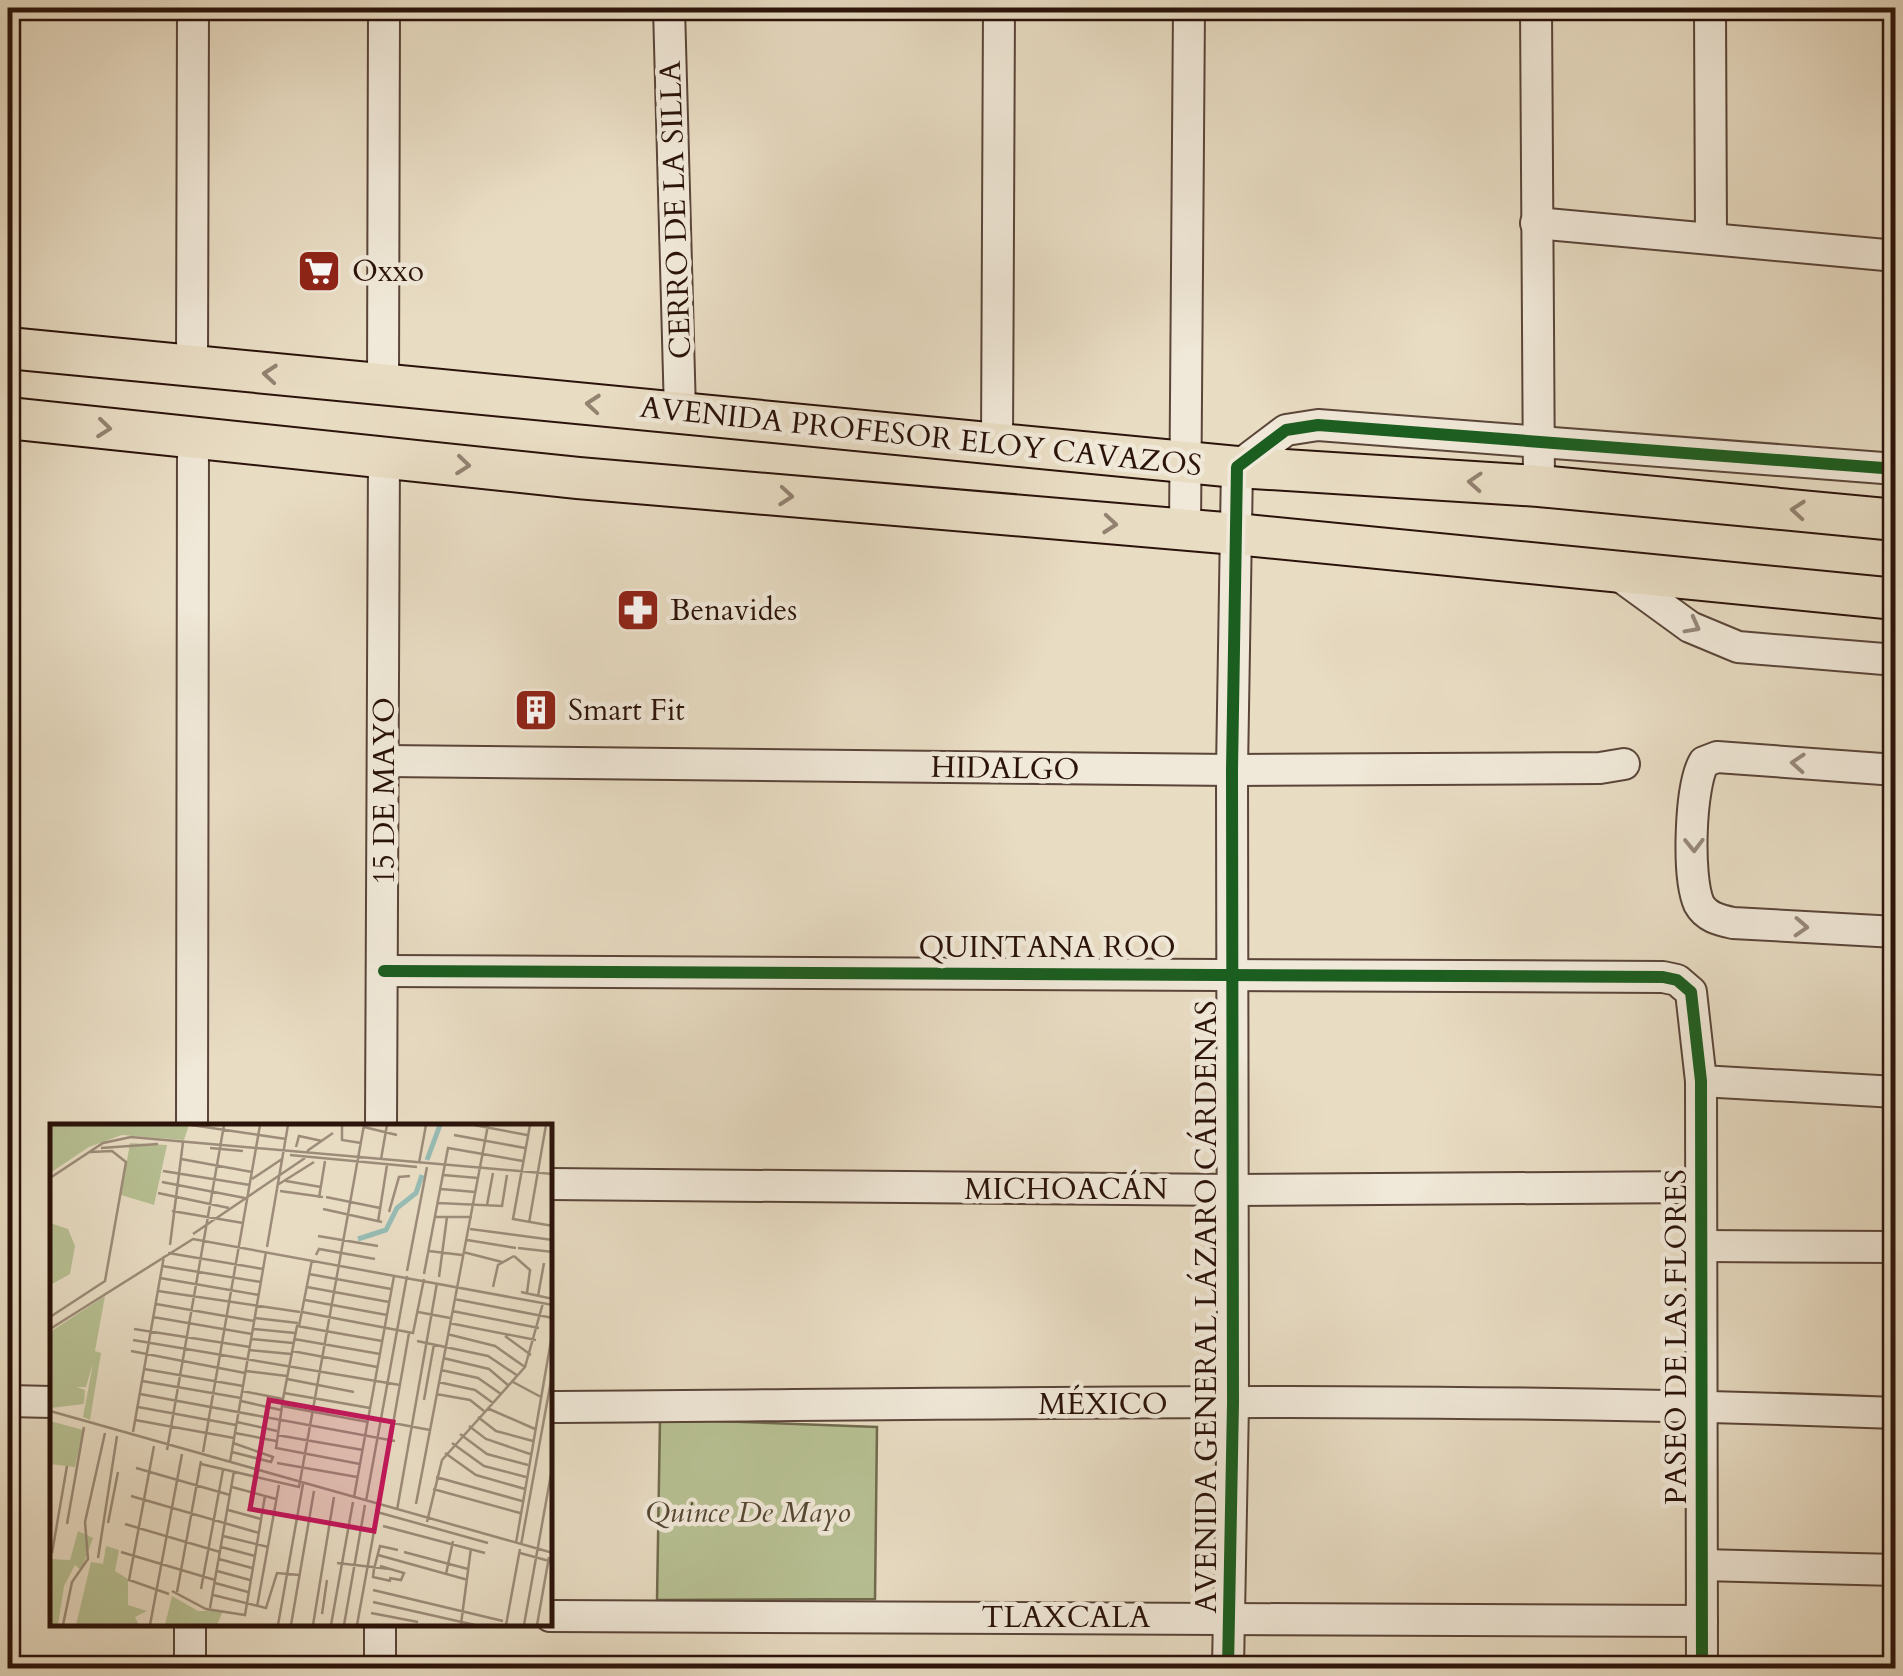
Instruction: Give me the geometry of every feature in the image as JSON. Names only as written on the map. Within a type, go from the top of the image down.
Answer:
[{"type":"main road","name":"AVENIDA PROFESOR ELOY CAVAZOS","points":[[8,348],[1186,462],[1539,486],[1896,520]]},
{"type":"main road","points":[[8,418],[578,478],[1236,534],[1896,598]]},
{"type":"street","points":[[192,366],[193,8]]},
{"type":"street","points":[[383,384],[384,8]]},
{"type":"street","name":"CERRO DE LA SILLA","points":[[669,8],[680,412]]},
{"type":"street","points":[[997,443],[999,8]]},
{"type":"street","points":[[1536,8],[1539,486]]},
{"type":"street","points":[[1710,8],[1711,238]]},
{"type":"street","points":[[1186,530],[1189,15]]},
{"type":"street","points":[[1536,223],[1896,256]]},
{"type":"street","points":[[1237,466],[1286,430],[1298,426],[1896,468]]},
{"type":"street","points":[[192,1124],[193,437]]},
{"type":"street","name":"15 DE MAYO","points":[[381,1124],[384,456]]},
{"type":"street","name":"AVENIDA GENERAL LÁZARO CÁRDENAS","points":[[1228,1668],[1233,1403],[1232,770],[1237,466]]},
{"type":"street","points":[[1614,571],[1690,627],[1738,647],[1896,660]]},
{"type":"street","points":[[1896,770],[1717,757],[1704,762],[1698,773],[1692,840],[1700,906],[1708,914],[1732,923],[1896,932]]},
{"type":"street","name":"HIDALGO","points":[[385,762],[1232,770],[1600,768],[1624,764]]},
{"type":"street","name":"QUINTANA ROO","points":[[384,971],[1663,977],[1686,986],[1694,1006]]},
{"type":"street","name":"PASEO DE LAS FLORES","points":[[1694,1006],[1702,1081],[1702,1668]]},
{"type":"street","points":[[1702,1081],[1896,1092]]},
{"type":"street","name":"MICHOACÁN","points":[[552,1184],[1233,1190],[1701,1187]]},
{"type":"street","points":[[1702,1246],[1896,1247]]},
{"type":"street","points":[[8,1401],[50,1402]]},
{"type":"street","name":"MÉXICO","points":[[552,1407],[1233,1403],[1700,1406],[1896,1413]]},
{"type":"street","points":[[1702,1565],[1896,1570]]},
{"type":"street","name":"TLAXCALA","points":[[552,1616],[1702,1621]]},
{"type":"street","points":[[190,1626],[190,1668]]},
{"type":"street","points":[[380,1626],[380,1668]]},
{"type":"green space","name":"Quince De Mayo","points":[[660,1419],[877,1427],[875,1599],[657,1600]]},
{"type":"cycle path","points":[[1228,1668],[1233,1403],[1232,770],[1237,467],[1286,430],[1318,425],[1896,469]]},
{"type":"cycle path","points":[[384,971],[1677,980],[1691,992],[1701,1081],[1702,1668]]},
{"type":"place","name":"Oxxo","points":[[319,271]]},
{"type":"place","name":"Benavides","points":[[638,610]]},
{"type":"place","name":"Smart Fit","points":[[536,710]]}]
